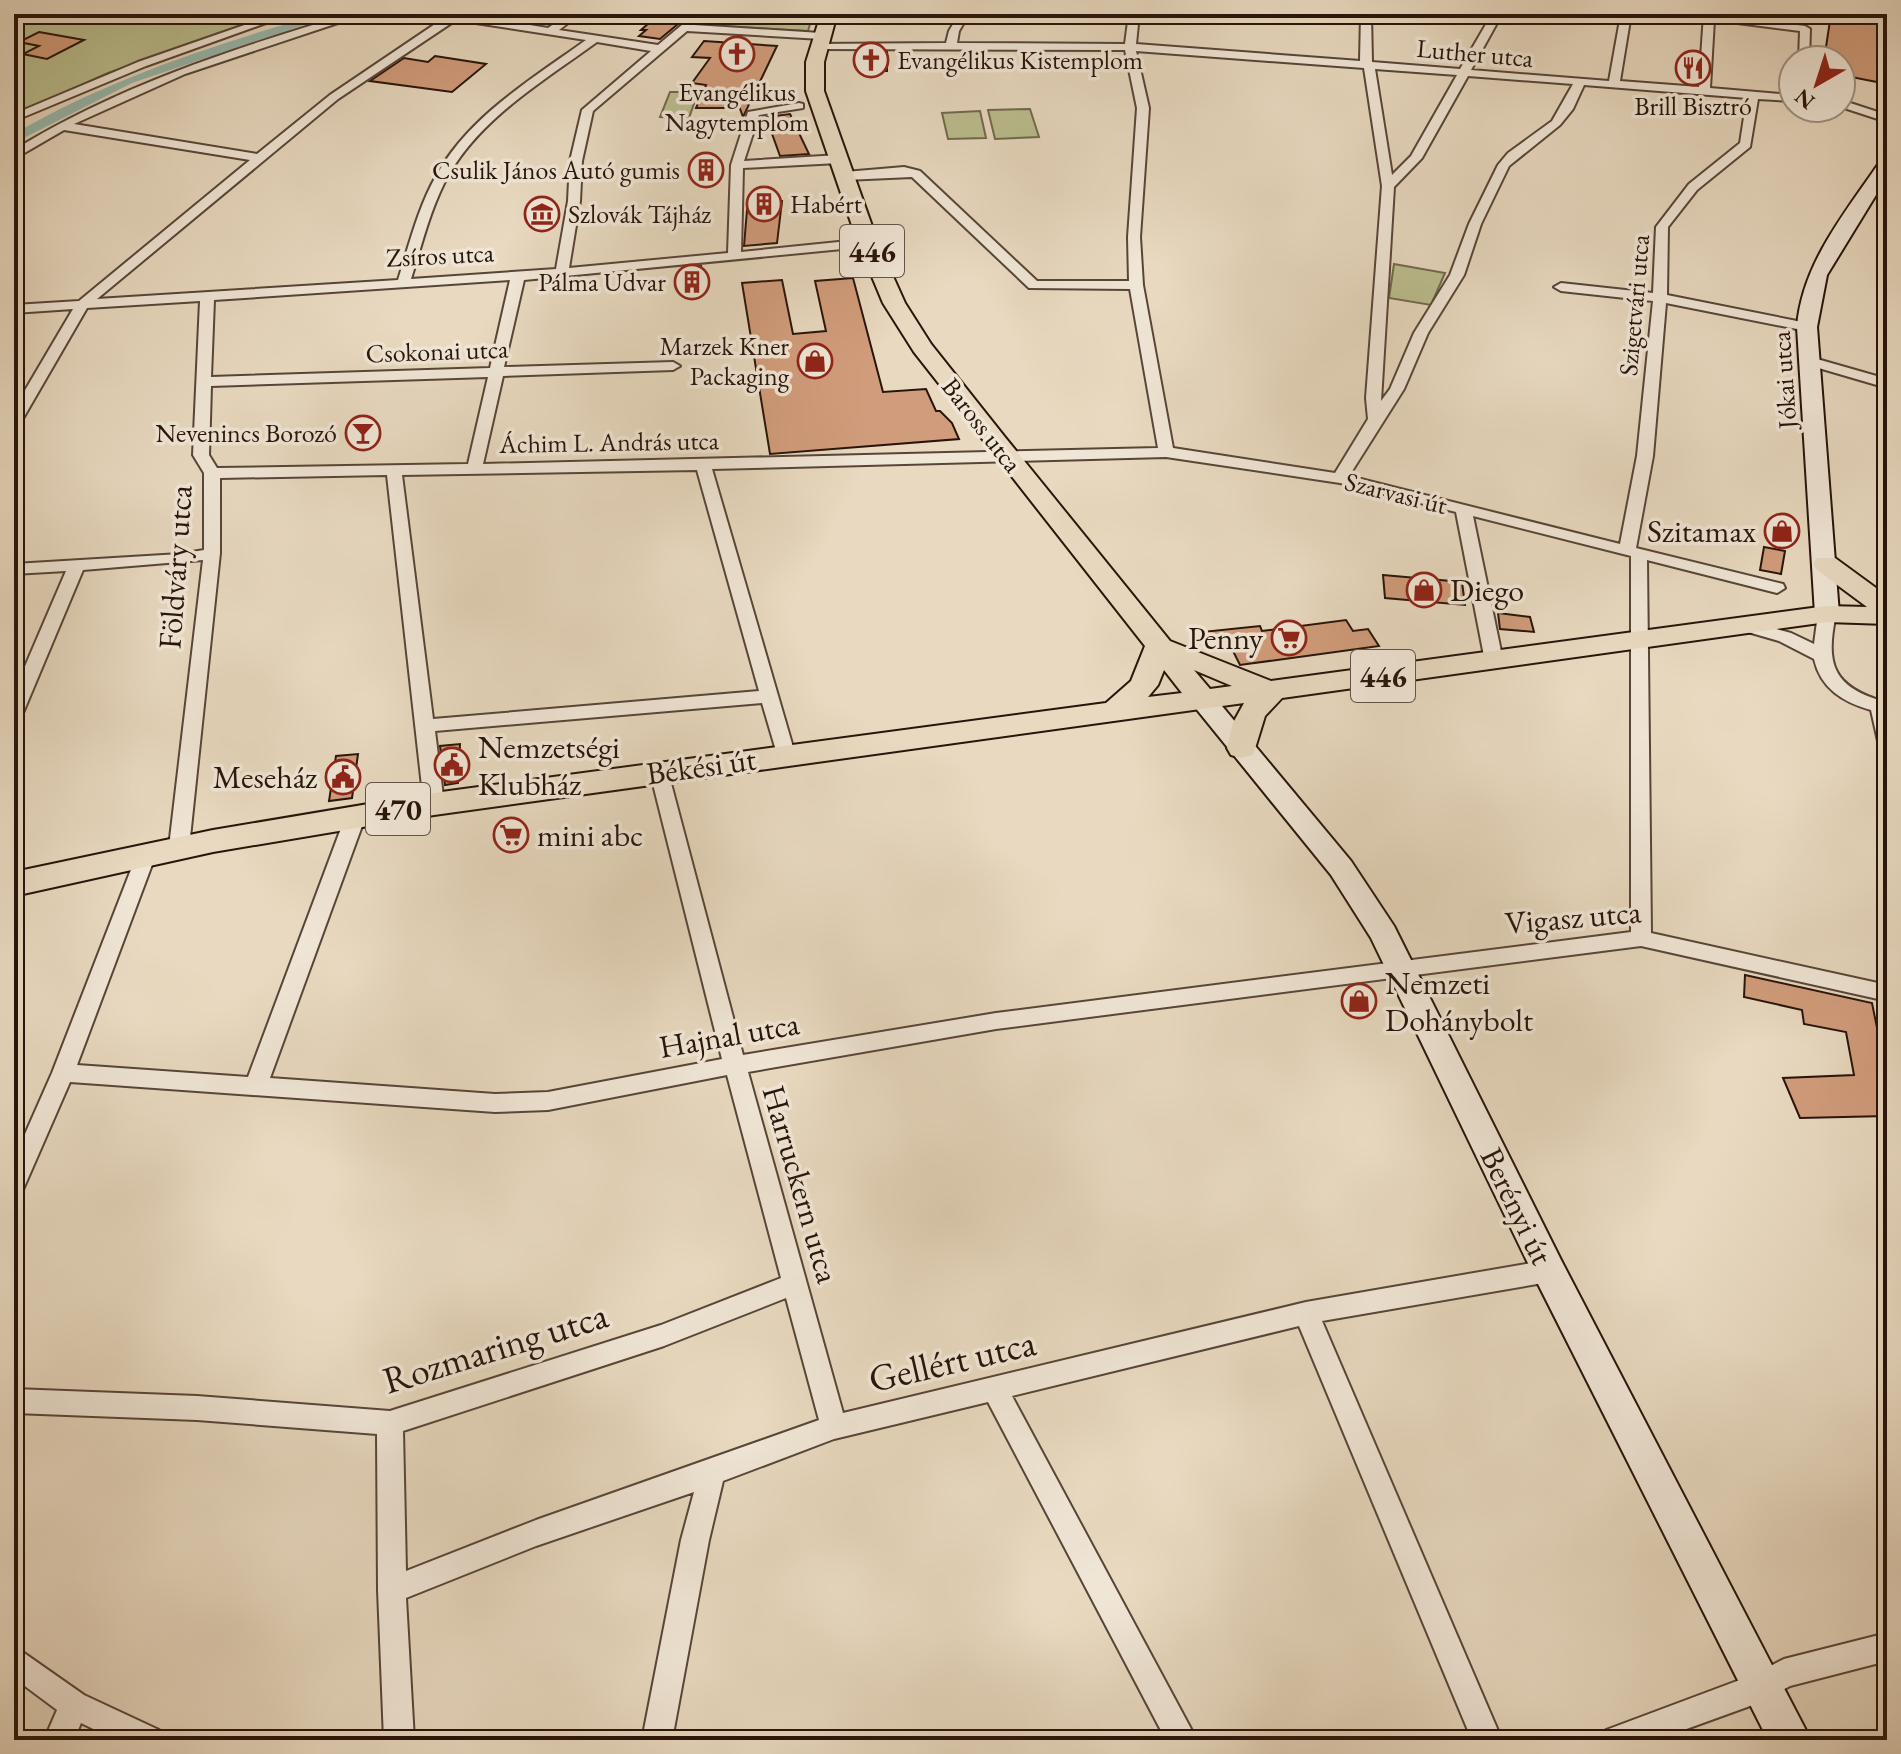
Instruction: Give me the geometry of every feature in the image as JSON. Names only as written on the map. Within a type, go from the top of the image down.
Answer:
[{"type":"main road","name":"446","points":[[820,41],[829,14]]},
{"type":"main road","name":"Baross utca","points":[[820,41],[814,77],[822,114],[868,243],[908,328],[1203,700]]},
{"type":"main road","name":"Jókai utca","points":[[1827,614],[1808,306],[1817,272],[1887,164]]},
{"type":"main road","points":[[1826,564],[1859,591],[1887,607]]},
{"type":"main road","name":"446","points":[[1203,700],[1827,614],[1887,616]]},
{"type":"main road","name":"446","points":[[1159,645],[1272,691]]},
{"type":"main road","points":[[1115,711],[1144,685],[1159,645]]},
{"type":"main road","points":[[1242,748],[1249,716],[1272,691]]},
{"type":"main road","name":"Békési út","points":[[14,884],[179,847],[356,815],[786,754],[1203,700]]},
{"type":"main road","name":"Berényi út","points":[[1203,700],[1341,868],[1366,903],[1403,968],[1549,1271],[1790,1740]]},
{"type":"street","points":[[14,118],[142,64],[286,14]]},
{"type":"street","points":[[14,155],[134,90],[236,51],[360,14]]},
{"type":"street","points":[[437,14],[661,49]]},
{"type":"street","points":[[549,32],[575,14]]},
{"type":"street","points":[[562,273],[574,201],[576,161],[588,110],[701,14]]},
{"type":"street","points":[[1134,14],[1130,47],[1143,108],[1134,237],[1136,285],[1166,452]]},
{"type":"street","points":[[1340,478],[1397,389],[1388,186],[1369,67],[1364,59],[1366,14]]},
{"type":"street","points":[[1388,186],[1416,158],[1497,14]]},
{"type":"street","points":[[1614,85],[1626,14]]},
{"type":"street","points":[[14,422],[83,304],[334,97],[456,15]]},
{"type":"street","points":[[1704,92],[1709,15],[1805,29],[1805,44]]},
{"type":"street","points":[[953,41],[969,28],[969,18]]},
{"type":"street","name":"Luther utca","points":[[685,28],[820,41],[953,41],[1130,47],[1777,97]]},
{"type":"street","points":[[404,281],[429,206],[444,173],[460,150],[494,114],[595,39]]},
{"type":"street","points":[[1375,419],[1394,353],[1421,333],[1457,275],[1475,224],[1504,165],[1556,123],[1567,109],[1579,83]]},
{"type":"street","name":"Szigetvári utca","points":[[1641,938],[1633,553],[1660,298],[1662,227],[1693,187],[1746,144],[1753,95]]},
{"type":"street","points":[[1857,104],[1887,108]]},
{"type":"street","points":[[734,255],[737,165],[754,112],[799,106]]},
{"type":"street","points":[[1857,108],[1887,119]]},
{"type":"street","points":[[64,126],[258,158]]},
{"type":"street","points":[[737,165],[916,174],[1034,285],[1136,285]]},
{"type":"street","name":"Zsíros utca","points":[[14,309],[562,273],[868,243]]},
{"type":"street","points":[[475,467],[518,275]]},
{"type":"street","points":[[1561,287],[1660,298],[1807,327]]},
{"type":"street","name":"Földváry utca","points":[[179,847],[212,553],[212,473],[201,455],[207,294]]},
{"type":"street","points":[[1810,361],[1887,384]]},
{"type":"street","name":"Csokonai utca","points":[[202,382],[673,366]]},
{"type":"street","name":"Szarvasi út","points":[[1007,456],[1166,452],[1340,478],[1777,588]]},
{"type":"street","name":"Áchim L. András utca","points":[[212,473],[703,465],[1007,456]]},
{"type":"street","points":[[703,465],[786,754]]},
{"type":"street","points":[[394,469],[434,804]]},
{"type":"street","points":[[1464,510],[1494,661]]},
{"type":"street","points":[[14,569],[180,559],[212,553]]},
{"type":"street","points":[[14,713],[77,565]]},
{"type":"street","points":[[1827,614],[1821,655],[1829,678],[1836,689],[1850,698],[1879,706],[1887,741]]},
{"type":"street","points":[[1747,626],[1785,637],[1821,655]]},
{"type":"street","points":[[427,726],[770,696]]},
{"type":"street","name":"Harruckern utca","points":[[659,772],[834,1427]]},
{"type":"street","points":[[256,1085],[356,815]]},
{"type":"street","points":[[14,1185],[63,1073],[146,854]]},
{"type":"street","name":"Vigasz utca","points":[[1403,968],[1641,938],[1887,993]]},
{"type":"street","name":"Hajnal utca","points":[[63,1073],[495,1103],[548,1101],[735,1065],[996,1021],[1403,968]]},
{"type":"street","name":"Gellért utca","points":[[392,1590],[536,1533],[712,1473],[834,1427],[1306,1313],[1549,1271]]},
{"type":"street","name":"Rozmaring utca","points":[[14,1401],[197,1408],[390,1423],[664,1335],[769,1292],[796,1285]]},
{"type":"street","points":[[1306,1313],[1487,1740]]},
{"type":"street","points":[[995,1390],[1182,1740]]},
{"type":"street","points":[[390,1423],[392,1590],[399,1740]]},
{"type":"street","points":[[657,1740],[695,1540],[712,1473]]},
{"type":"street","points":[[1616,1740],[1761,1687],[1784,1673],[1887,1647]]},
{"type":"street","points":[[14,1660],[74,1705],[149,1740]]},
{"type":"street","points":[[59,1740],[74,1705]]},
{"type":"green space","points":[[14,14],[283,14],[108,73],[14,115]]},
{"type":"green space","points":[[713,14],[813,14],[808,31],[701,25]]},
{"type":"green space","points":[[670,92],[698,92],[689,118],[660,117]]},
{"type":"green space","points":[[1030,109],[1039,137],[995,139],[988,110]]},
{"type":"green space","points":[[980,111],[986,138],[948,139],[942,113]]},
{"type":"green space","points":[[1394,264],[1445,273],[1431,305],[1389,298]]},
{"type":"building","points":[[659,14],[690,14],[660,39],[639,36],[646,30],[641,30]]},
{"type":"building","points":[[1831,14],[1887,14],[1887,84],[1857,78],[1857,44],[1826,44]]},
{"type":"building","points":[[39,32],[84,40],[47,59],[23,54],[39,46],[19,42]]},
{"type":"building","points":[[704,41],[777,46],[743,117],[734,92],[732,108],[696,108],[706,85],[692,83],[710,58],[692,57]]},
{"type":"building","points":[[866,52],[887,52],[887,71],[864,71]]},
{"type":"building","points":[[435,56],[486,64],[452,92],[370,81],[404,58],[428,62]]},
{"type":"building","points":[[790,114],[809,154],[780,156],[766,117]]},
{"type":"building","points":[[764,197],[764,201],[782,201],[777,243],[744,246],[748,198]]},
{"type":"building","name":"Pálma Udvar","points":[[701,266],[700,291],[683,292],[685,267]]},
{"type":"building","name":"Marzek Kner Packaging","points":[[853,278],[883,392],[926,389],[936,411],[952,423],[959,439],[770,454],[742,283],[782,280],[793,334],[826,331],[815,281]]},
{"type":"building","points":[[1764,547],[1785,551],[1781,574],[1760,570]]},
{"type":"building","name":"Diego","points":[[1383,575],[1462,582],[1465,605],[1385,598]]},
{"type":"building","points":[[1498,613],[1530,617],[1534,632],[1500,629]]},
{"type":"building","name":"Penny","points":[[1346,620],[1353,631],[1368,629],[1379,646],[1240,665],[1229,643],[1209,646],[1202,632],[1260,626],[1262,631]]},
{"type":"building","name":"Nemzetségi Klubház","points":[[460,744],[458,783],[445,785],[440,746]]},
{"type":"building","name":"Meseház","points":[[358,754],[352,798],[329,801],[336,756]]},
{"type":"building","points":[[1745,975],[1872,1003],[1887,1077],[1887,1116],[1800,1118],[1783,1078],[1854,1075],[1846,1032],[1804,1024],[1802,1010],[1744,997]]},
{"type":"waterway","points":[[14,139],[51,117],[128,81],[331,14]]},
{"type":"place","name":"Evangélikus Nagytemplom","points":[[737,54]]},
{"type":"place","name":"Evangélikus Kistemplom","points":[[871,60]]},
{"type":"place","name":"Brill Bisztró","points":[[1693,68]]},
{"type":"place","name":"Csulik János Autó gumis","points":[[706,170]]},
{"type":"place","name":"Habért","points":[[764,204]]},
{"type":"place","name":"Szlovák Tájház","points":[[542,214]]},
{"type":"place","name":"Pálma Udvar","points":[[692,282]]},
{"type":"place","name":"Marzek Kner Packaging","points":[[815,361]]},
{"type":"place","name":"Nevenincs Borozó","points":[[363,433]]},
{"type":"place","name":"Szitamax","points":[[1782,531]]},
{"type":"place","name":"Diego","points":[[1424,590]]},
{"type":"place","name":"Penny","points":[[1289,638]]},
{"type":"place","name":"Nemzetségi Klubház","points":[[452,765]]},
{"type":"place","name":"Meseház","points":[[343,777]]},
{"type":"place","name":"mini abc","points":[[511,835]]},
{"type":"place","name":"Nemzeti Dohánybolt","points":[[1359,1001]]}]
